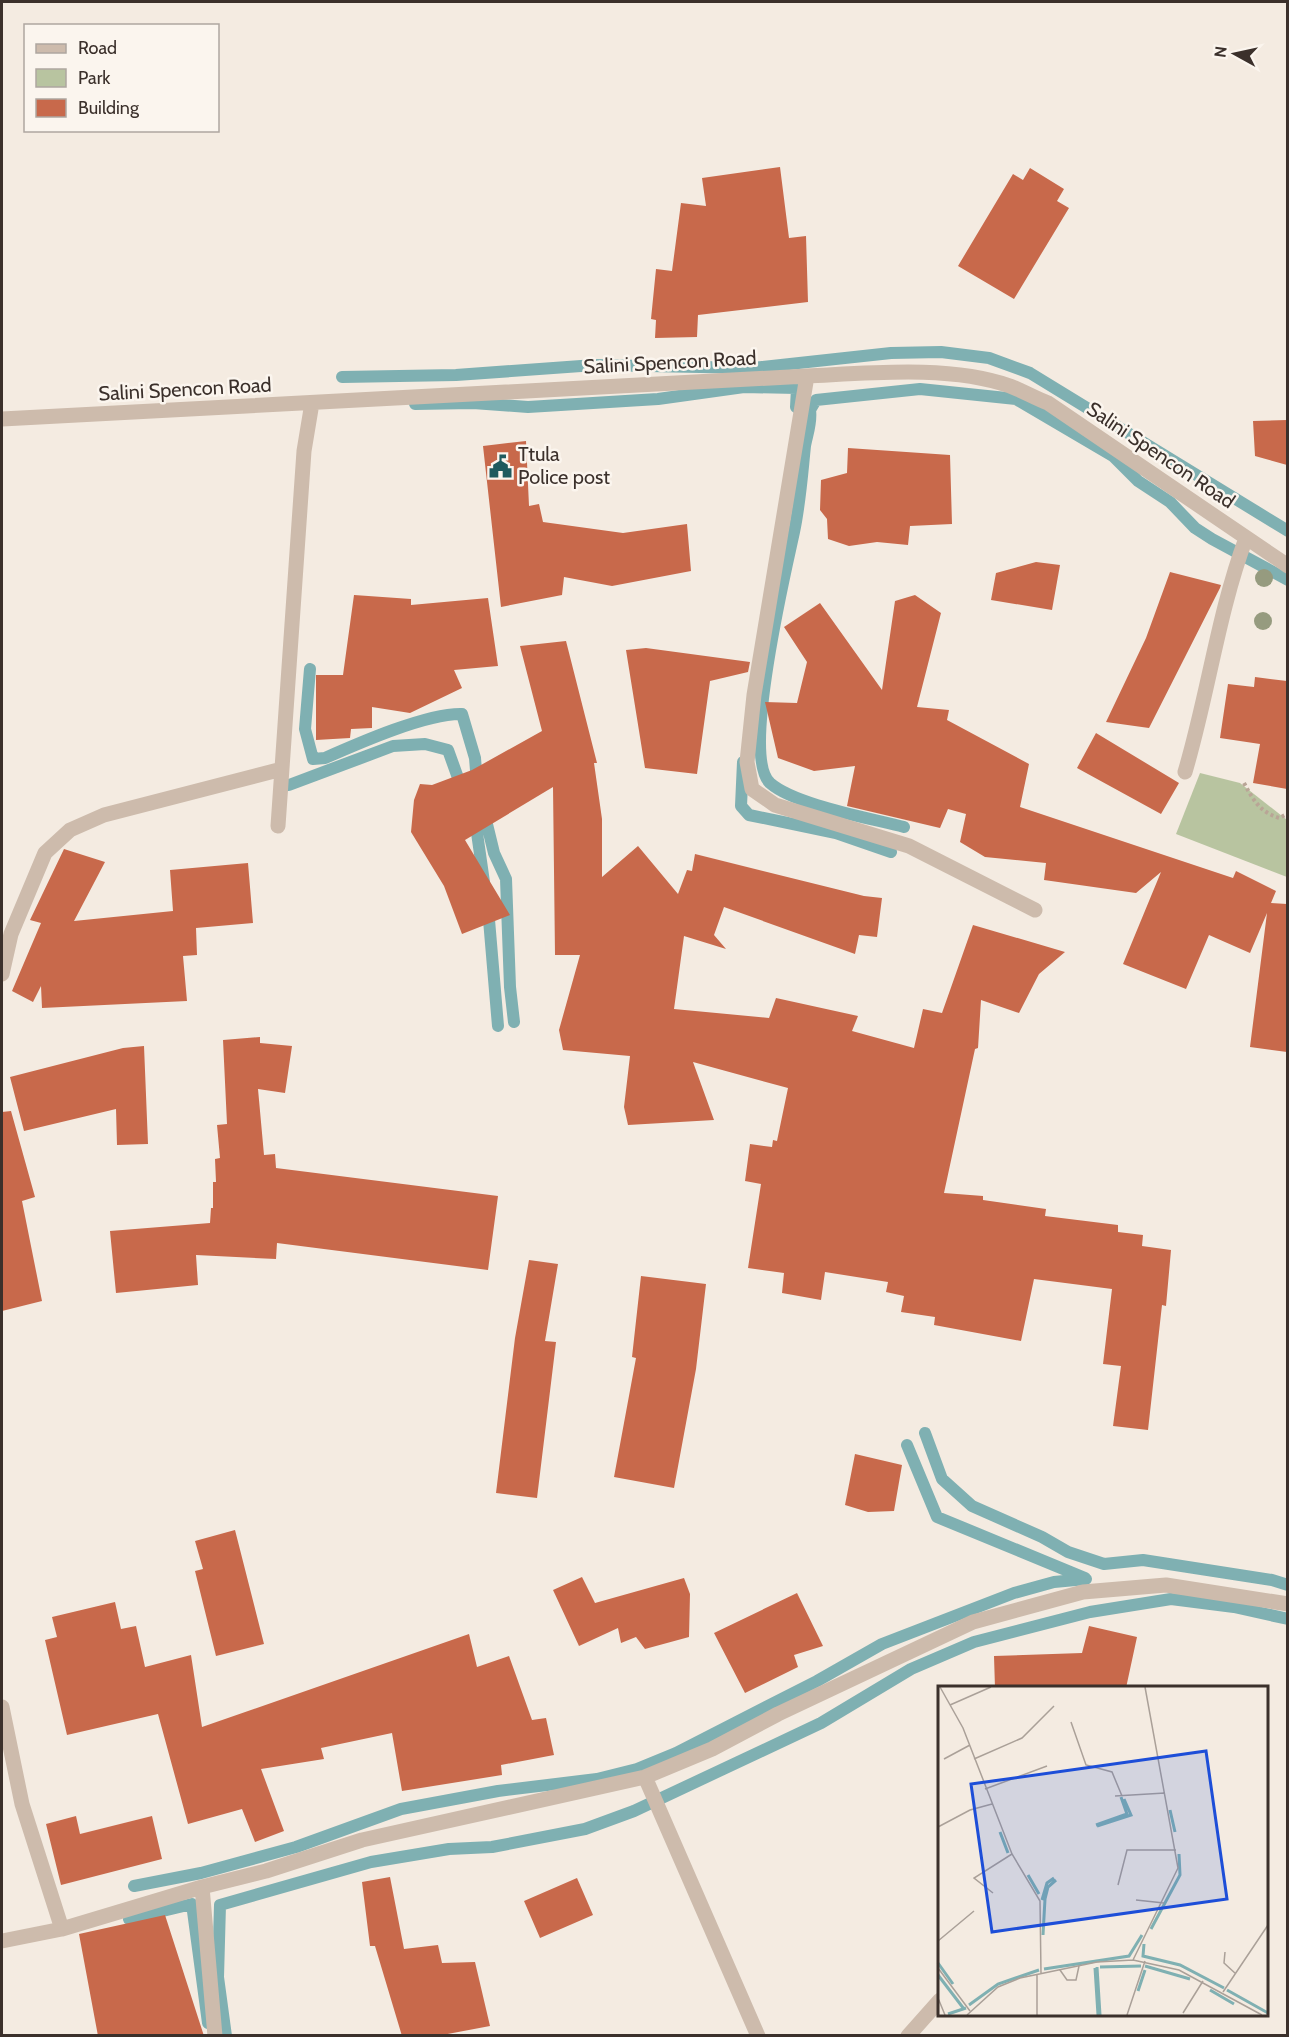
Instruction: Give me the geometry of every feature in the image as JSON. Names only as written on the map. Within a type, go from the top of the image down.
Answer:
[{"type":"street","name":"Salini Spencon Road","points":[[2,419],[807,376],[877,373],[963,376],[1009,386],[1048,403],[1287,566]]},
{"type":"street","points":[[807,376],[753,695],[747,762],[752,789],[776,805],[909,846],[1035,910]]},
{"type":"street","points":[[278,826],[304,451],[312,404]]},
{"type":"street","points":[[1185,772],[1202,713],[1233,575],[1246,538]]},
{"type":"street","points":[[2,974],[11,934],[45,854],[70,830],[104,815],[282,769]]},
{"type":"street","points":[[2,1941],[62,1929],[202,1887],[266,1871],[362,1840],[645,1778],[712,1749],[778,1714],[972,1622],[1083,1592],[1166,1585],[1287,1604]]},
{"type":"street","points":[[2,1707],[22,1804],[62,1929]]},
{"type":"street","points":[[645,1778],[758,2036]]},
{"type":"street","points":[[202,1887],[215,2036]]},
{"type":"street","points":[[908,2036],[938,2001]]},
{"type":"path","points":[[1244,783],[1254,802],[1267,814],[1279,818],[1287,814]]},
{"type":"green space","points":[[1200,773],[1240,783],[1287,820],[1287,877],[1176,834]]},
{"type":"building","points":[[780,167],[789,238],[806,236],[808,302],[698,315],[697,337],[655,338],[656,320],[651,319],[656,269],[672,271],[681,203],[706,206],[702,178]]},
{"type":"building","points":[[1030,168],[1064,189],[1057,201],[1069,208],[1014,299],[958,266],[1013,174],[1023,180]]},
{"type":"building","points":[[1287,420],[1287,465],[1255,456],[1253,421]]},
{"type":"building","points":[[526,441],[529,506],[539,504],[543,522],[623,533],[687,524],[691,571],[612,586],[564,577],[562,595],[501,607],[483,446]]},
{"type":"building","points":[[848,448],[950,455],[952,524],[910,526],[908,545],[877,542],[849,546],[828,539],[827,519],[820,510],[821,480],[847,473]]},
{"type":"building","points":[[1036,562],[1060,565],[1052,610],[991,600],[996,573]]},
{"type":"building","points":[[1170,572],[1221,585],[1149,728],[1106,722],[1146,638]]},
{"type":"building","points":[[354,595],[411,599],[411,605],[488,598],[498,666],[454,670],[462,688],[410,713],[372,707],[372,728],[351,729],[350,738],[316,740],[316,675],[343,675]]},
{"type":"building","points":[[915,595],[941,613],[917,707],[949,710],[947,720],[1029,764],[1020,807],[1233,878],[1236,871],[1276,891],[1271,903],[1287,904],[1287,1052],[1250,1047],[1267,913],[1250,953],[1209,935],[1186,989],[1123,964],[1161,872],[1136,893],[1044,880],[1046,863],[985,857],[960,842],[966,814],[948,809],[940,828],[847,806],[855,766],[814,771],[778,758],[765,702],[797,703],[807,662],[784,627],[820,603],[882,690],[895,601]]},
{"type":"building","points":[[566,641],[597,763],[594,763],[602,819],[602,877],[638,846],[678,894],[687,870],[692,871],[695,854],[864,896],[882,898],[877,937],[859,935],[855,954],[724,907],[714,935],[726,949],[684,936],[674,1009],[769,1018],[776,998],[858,1016],[852,1031],[914,1048],[923,1009],[942,1013],[973,925],[1065,952],[1039,974],[1019,1013],[981,1000],[978,1048],[975,1049],[944,1193],[983,1196],[983,1200],[1046,1209],[1045,1216],[1118,1225],[1118,1232],[1143,1235],[1142,1246],[1171,1250],[1166,1306],[1162,1305],[1148,1430],[1113,1426],[1121,1366],[1103,1364],[1112,1289],[1034,1279],[1021,1341],[934,1325],[935,1317],[901,1312],[904,1296],[886,1292],[888,1282],[825,1272],[821,1300],[782,1293],[784,1273],[748,1268],[761,1184],[745,1181],[750,1144],[772,1147],[773,1140],[777,1141],[788,1088],[693,1062],[714,1120],[628,1125],[624,1107],[630,1056],[563,1050],[559,1030],[580,955],[555,955],[553,787],[465,840],[510,915],[462,934],[444,886],[411,832],[414,800],[420,784],[432,785],[472,770],[542,731],[520,646]]},
{"type":"building","points":[[646,648],[750,662],[748,672],[710,681],[697,774],[645,768],[626,650]]},
{"type":"building","points":[[1255,677],[1287,681],[1287,789],[1253,783],[1260,744],[1220,738],[1228,684],[1254,687]]},
{"type":"building","points":[[1096,733],[1179,783],[1161,814],[1077,768]]},
{"type":"building","points":[[64,849],[105,862],[74,921],[173,911],[170,870],[248,863],[253,923],[196,928],[197,955],[183,956],[187,1001],[42,1008],[41,986],[33,1002],[12,991],[41,923],[30,920]]},
{"type":"building","points":[[260,1037],[260,1043],[292,1046],[285,1093],[258,1089],[264,1155],[275,1154],[276,1168],[498,1196],[488,1270],[277,1243],[276,1259],[196,1255],[198,1285],[116,1293],[110,1231],[210,1223],[211,1208],[213,1208],[213,1182],[216,1182],[215,1159],[220,1158],[217,1125],[227,1124],[223,1040]]},
{"type":"building","points":[[144,1046],[148,1144],[117,1145],[116,1109],[24,1131],[10,1077],[123,1048]]},
{"type":"building","points":[[11,1111],[35,1197],[22,1201],[42,1301],[2,1311],[2,1112]]},
{"type":"building","points":[[529,1260],[558,1264],[545,1341],[556,1342],[537,1498],[496,1493],[515,1338]]},
{"type":"building","points":[[641,1276],[706,1284],[696,1369],[674,1488],[614,1477],[636,1358],[632,1357]]},
{"type":"building","points":[[855,1454],[902,1465],[894,1511],[868,1512],[845,1505]]},
{"type":"building","points":[[235,1530],[264,1644],[216,1656],[195,1571],[203,1569],[195,1541]]},
{"type":"building","points":[[582,1577],[595,1603],[684,1578],[690,1594],[689,1637],[645,1649],[636,1637],[621,1643],[618,1628],[579,1646],[553,1590]]},
{"type":"building","points":[[797,1593],[823,1646],[794,1655],[798,1667],[745,1693],[714,1633]]},
{"type":"building","points":[[115,1602],[121,1629],[136,1626],[145,1667],[191,1655],[202,1727],[469,1634],[477,1667],[509,1656],[532,1720],[546,1718],[554,1755],[501,1765],[502,1775],[402,1791],[392,1733],[321,1748],[324,1759],[261,1769],[284,1831],[255,1842],[242,1809],[188,1824],[158,1714],[67,1735],[45,1640],[57,1637],[52,1617]]},
{"type":"building","points":[[1089,1626],[1137,1637],[1126,1686],[995,1686],[994,1656],[1082,1653]]},
{"type":"building","points":[[76,1816],[80,1834],[152,1816],[162,1859],[61,1885],[46,1824]]},
{"type":"building","points":[[390,1877],[404,1949],[438,1945],[442,1963],[475,1962],[490,2026],[437,2036],[402,2036],[375,1946],[370,1946],[362,1882]]},
{"type":"building","points":[[577,1878],[593,1915],[540,1938],[524,1901]]},
{"type":"building","points":[[165,1915],[204,2036],[98,2036],[79,1934]]},
{"type":"waterway","points":[[342,377],[456,375],[595,365],[753,368],[891,353],[941,352],[989,358],[1030,373],[1288,531]]},
{"type":"waterway","points":[[415,404],[473,403],[528,407],[658,399],[744,387],[797,388],[796,407]]},
{"type":"waterway","points":[[904,827],[834,810],[797,798],[770,783],[762,766],[760,738],[762,703],[775,623],[796,521],[810,410],[816,400],[920,389],[1016,399],[1113,456],[1138,481],[1170,502],[1195,528],[1288,580]]},
{"type":"waterway","points":[[310,669],[305,729],[313,759],[325,758],[374,737],[431,718],[462,714],[475,758],[477,783]]},
{"type":"waterway","points":[[289,785],[393,746],[425,744],[448,750],[462,789]]},
{"type":"waterway","points":[[743,762],[741,806],[749,815],[836,833],[891,852]]},
{"type":"waterway","points":[[484,812],[494,853],[506,879],[510,987],[514,1022]]},
{"type":"waterway","points":[[475,819],[484,882]]},
{"type":"waterway","points":[[488,908],[498,1026]]},
{"type":"waterway","points":[[925,1433],[942,1479],[972,1506],[1042,1537],[1068,1552],[1104,1564],[1143,1560],[1272,1580],[1288,1585]]},
{"type":"waterway","points":[[907,1445],[937,1517],[1085,1578]]},
{"type":"waterway","points":[[134,1886],[201,1873],[296,1847],[401,1809],[498,1791],[597,1779],[637,1769],[676,1753],[817,1681],[882,1644],[1014,1593],[1054,1582],[1086,1579]]},
{"type":"waterway","points":[[226,2036],[218,1977],[220,1905],[371,1862],[449,1849],[492,1847],[585,1829],[634,1811],[821,1723],[911,1669],[974,1642],[1090,1612],[1171,1599],[1234,1607],[1288,1619]]},
{"type":"waterway","points":[[129,1919],[192,1904],[208,2023]]},
{"type":"place","name":"Ttula Police post","points":[[500,466]]}]
